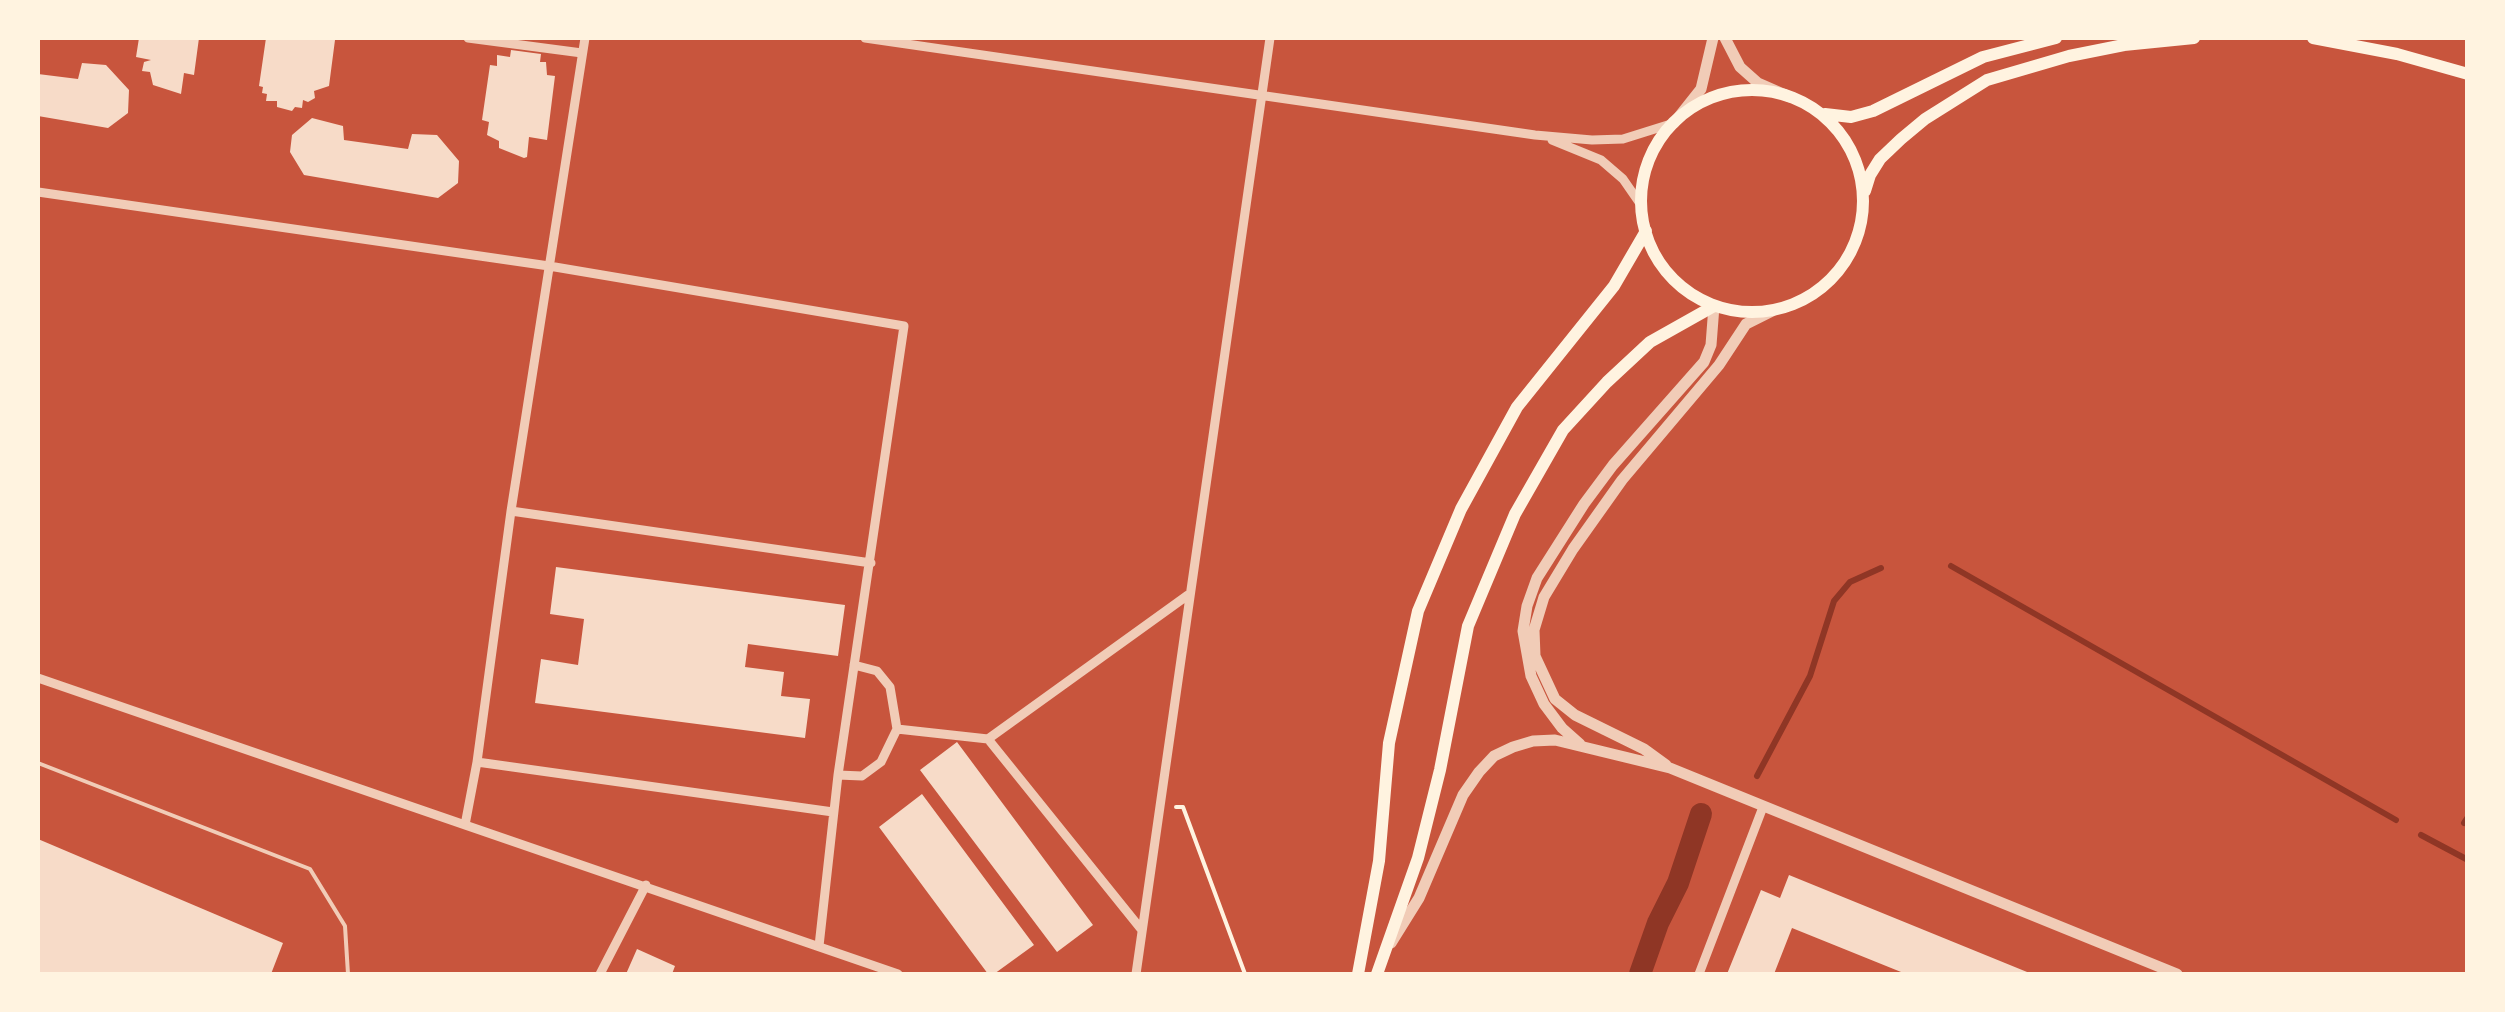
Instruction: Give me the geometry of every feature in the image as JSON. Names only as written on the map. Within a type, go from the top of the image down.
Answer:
[{"type":"main road","points":[[2056,38],[1983,57],[1872,111],[1851,117],[1832,117],[1770,92],[1733,92],[1694,107],[1674,123],[1653,151],[1644,177],[1642,205],[1646,231],[1667,272],[1696,297],[1714,306],[1745,312],[1772,311],[1796,304],[1817,292],[1842,268],[1856,240],[1870,175],[1900,139],[1940,108],[1988,80],[2069,56],[2124,45],[2194,38]]},
{"type":"main road","points":[[2313,38],[2397,54],[2468,74]]},
{"type":"main road","points":[[1814,110],[1837,130],[1854,156],[1863,198]]},
{"type":"main road","points":[[1358,974],[1379,861],[1389,743],[1418,611],[1461,509],[1517,407],[1614,286],[1646,231]]},
{"type":"main road","points":[[1377,974],[1418,858],[1468,626],[1515,514],[1563,430],[1606,382],[1650,342],[1714,306]]},
{"type":"street","points":[[468,38],[582,53]]},
{"type":"street","points":[[464,825],[478,762],[511,510],[585,38]]},
{"type":"street","points":[[865,38],[1592,140],[1623,138],[1674,123],[1701,89],[1713,38]]},
{"type":"street","points":[[1136,974],[1270,38]]},
{"type":"street","points":[[1725,38],[1740,67],[1758,83],[1790,97]]},
{"type":"street","points":[[1535,135],[1601,160],[1623,179],[1642,205]]},
{"type":"street","points":[[38,192],[549,266],[904,326],[838,775],[818,946]]},
{"type":"street","points":[[1580,744],[1544,704],[1531,676],[1523,631],[1528,606],[1537,578],[1584,504],[1613,465],[1704,362],[1711,345],[1714,306]]},
{"type":"street","points":[[1670,768],[1644,749],[1575,715],[1555,698],[1536,656],[1534,630],[1544,597],[1622,480],[1720,365],[1746,324],[1772,311]]},
{"type":"street","points":[[511,510],[872,563]]},
{"type":"street","points":[[898,729],[988,739],[1188,594]]},
{"type":"street","points":[[838,775],[862,776],[881,762],[898,729],[890,687],[877,670],[854,664]]},
{"type":"street","points":[[38,678],[898,974]]},
{"type":"street","points":[[988,739],[1141,929]]},
{"type":"street","points":[[1389,947],[1419,898],[1463,795],[1494,756],[1532,740],[1580,744],[1670,768],[2169,973]]},
{"type":"street","points":[[478,762],[833,812]]},
{"type":"street","points":[[1699,974],[1763,807]]},
{"type":"street","points":[[600,974],[646,886]]},
{"type":"lane","points":[[38,763],[310,868],[345,926],[348,974]]},
{"type":"path","points":[[1158,806],[1183,808],[1245,974]]},
{"type":"building","points":[[139,38],[199,38],[194,75],[184,73],[181,94],[153,85],[150,72],[142,71],[144,62],[151,60],[136,57]]},
{"type":"building","points":[[266,38],[335,40],[329,86],[314,91],[315,98],[303,100],[302,108],[292,111],[277,107],[277,101],[266,101],[267,94],[259,86]]},
{"type":"building","points":[[511,50],[541,54],[540,62],[546,62],[547,75],[555,76],[547,140],[529,137],[524,158],[499,148],[499,141],[487,135],[489,122],[482,120],[490,65],[497,66],[497,55],[510,57]]},
{"type":"building","points":[[82,63],[106,65],[129,90],[128,113],[108,128],[38,116],[38,74],[78,79]]},
{"type":"building","points":[[312,118],[343,126],[344,140],[408,149],[412,134],[437,135],[459,161],[458,183],[438,198],[304,175],[290,152],[292,135]]},
{"type":"building","points":[[556,567],[845,605],[838,656],[748,644],[745,667],[784,672],[781,696],[810,699],[805,738],[535,703],[541,659],[578,665],[584,619],[550,614]]},
{"type":"building","points":[[957,742],[1093,925],[1057,952],[920,770]]},
{"type":"building","points":[[922,794],[1034,945],[994,974],[988,974],[879,827]]},
{"type":"building","points":[[38,839],[283,943],[271,974],[38,974]]},
{"type":"building","points":[[1789,875],[2032,974],[1906,974],[1792,928],[1774,974],[1727,974],[1761,890],[1780,898]]},
{"type":"building","points":[[637,949],[675,966],[672,974],[626,974]]},
{"type":"waterway","points":[[1951,566],[2396,820]]},
{"type":"waterway","points":[[1757,776],[1810,676],[1834,601],[1850,582],[1881,568]]},
{"type":"waterway","points":[[1640,974],[1658,923],[1678,883],[1701,814]]},
{"type":"waterway","points":[[2464,823],[2468,817]]},
{"type":"waterway","points":[[2421,835],[2468,860]]}]
